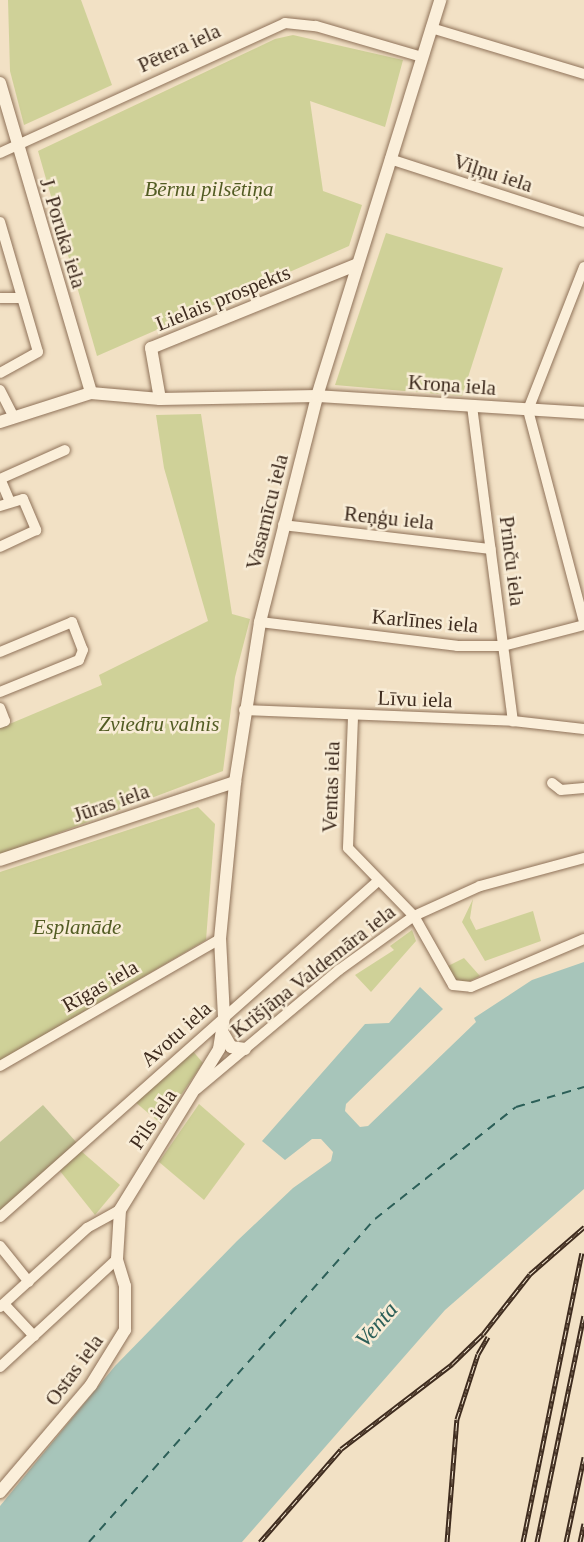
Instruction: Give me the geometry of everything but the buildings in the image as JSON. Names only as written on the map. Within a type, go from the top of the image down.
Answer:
[{"type":"street","name":"Vasarnīcu iela","points":[[219,1049],[224,1017],[220,939],[235,782],[244,710],[260,622],[317,396],[440,0]]},
{"type":"street","name":"Pētera iela","points":[[0,153],[285,23],[316,26],[422,57]]},
{"type":"street","points":[[431,28],[584,74]]},
{"type":"street","name":"J. Poruka iela","points":[[0,83],[91,393]]},
{"type":"street","name":"Viļņu iela","points":[[390,159],[584,222]]},
{"type":"street","points":[[0,222],[3,243],[38,352],[0,373]]},
{"type":"street","name":"Lielais prospekts","points":[[160,399],[151,348],[358,264]]},
{"type":"street","points":[[584,267],[528,410],[584,623]]},
{"type":"street","points":[[0,298],[20,298]]},
{"type":"street","points":[[0,390],[13,416]]},
{"type":"street","points":[[0,422],[91,393],[160,399],[317,396]]},
{"type":"street","name":"Kroņa iela","points":[[317,396],[584,414]]},
{"type":"street","name":"Prinču iela","points":[[472,405],[513,721]]},
{"type":"street","points":[[0,547],[36,530],[23,499],[5,504],[0,479],[65,450]]},
{"type":"street","name":"Reņģu iela","points":[[283,525],[491,549]]},
{"type":"street","points":[[0,652],[72,622],[83,650],[79,660],[0,692]]},
{"type":"street","name":"Karlīnes iela","points":[[260,622],[457,646],[503,646],[584,623]]},
{"type":"street","points":[[0,708],[5,721],[0,723]]},
{"type":"street","name":"Līvu iela","points":[[244,710],[513,721],[584,729]]},
{"type":"street","name":"Ventas iela","points":[[353,716],[348,848],[414,916],[446,977],[461,989],[584,939]]},
{"type":"street","name":"Jūras iela","points":[[0,860],[235,782]]},
{"type":"street","points":[[552,783],[561,790],[584,788]]},
{"type":"street","name":"Krišjāņa Valdemāra iela","points":[[195,1091],[339,970],[414,916],[480,886],[584,858]]},
{"type":"street","name":"Avotu iela","points":[[0,1217],[378,881]]},
{"type":"street","name":"Rīgas iela","points":[[0,1066],[220,939]]},
{"type":"street","points":[[223,1032],[231,1047],[245,1049]]},
{"type":"street","name":"Pils iela","points":[[120,1210],[219,1049]]},
{"type":"street","points":[[34,1336],[2,1306],[87,1228],[120,1210]]},
{"type":"street","name":"Ostas iela","points":[[0,1492],[91,1385],[125,1330],[125,1286],[117,1259],[120,1210]]},
{"type":"street","points":[[0,1245],[29,1282]]},
{"type":"street","points":[[0,1367],[117,1259]]},
{"type":"green space","points":[[8,0],[81,0],[112,85],[24,125],[10,71]]},
{"type":"green space","name":"Bērnu pilsētiņa","points":[[293,35],[403,60],[385,127],[310,101],[323,191],[362,205],[349,246],[97,356],[38,151],[275,39]]},
{"type":"green space","points":[[386,233],[503,268],[462,396],[335,385]]},
{"type":"green space","name":"Zviedru valnis","points":[[201,414],[232,614],[250,619],[235,677],[223,771],[0,855],[0,728],[102,685],[99,675],[208,621],[164,468],[156,415]]},
{"type":"green space","name":"Esplanāde","points":[[198,807],[215,824],[206,940],[0,1061],[0,872]]},
{"type":"green space","points":[[473,899],[470,918],[476,930],[533,911],[541,941],[485,961],[462,922]]},
{"type":"green space","points":[[412,930],[416,941],[371,992],[355,975],[394,950],[390,946]]},
{"type":"green space","points":[[464,958],[480,976],[466,983],[456,981],[446,967]]},
{"type":"green space","points":[[191,1049],[203,1063],[161,1124],[134,1101]]},
{"type":"green space","points":[[199,1104],[245,1144],[204,1200],[159,1162]]},
{"type":"green space","points":[[43,1105],[77,1143],[0,1211],[0,1142]]},
{"type":"green space","points":[[81,1151],[120,1185],[95,1215],[60,1171]]},
{"type":"water","name":"Venta","points":[[584,962],[584,1189],[445,1310],[242,1542],[0,1542],[0,1506],[115,1366],[237,1241],[293,1188],[331,1161],[333,1152],[321,1139],[312,1139],[285,1160],[262,1141],[365,1024],[389,1023],[420,987],[443,1009],[346,1104],[345,1111],[360,1127],[368,1126],[476,1022],[474,1018],[532,980]]},
{"type":"ferry route","points":[[89,1542],[375,1219],[516,1107],[584,1087]]},
{"type":"railway","points":[[260,1542],[341,1449],[452,1364],[483,1334],[530,1274],[584,1227]]},
{"type":"railway","points":[[523,1542],[582,1253]]},
{"type":"railway","points":[[537,1542],[584,1316]]},
{"type":"railway","points":[[447,1542],[457,1419],[478,1354],[488,1337]]},
{"type":"railway","points":[[566,1542],[584,1457]]},
{"type":"railway","points":[[580,1542],[584,1523]]}]
